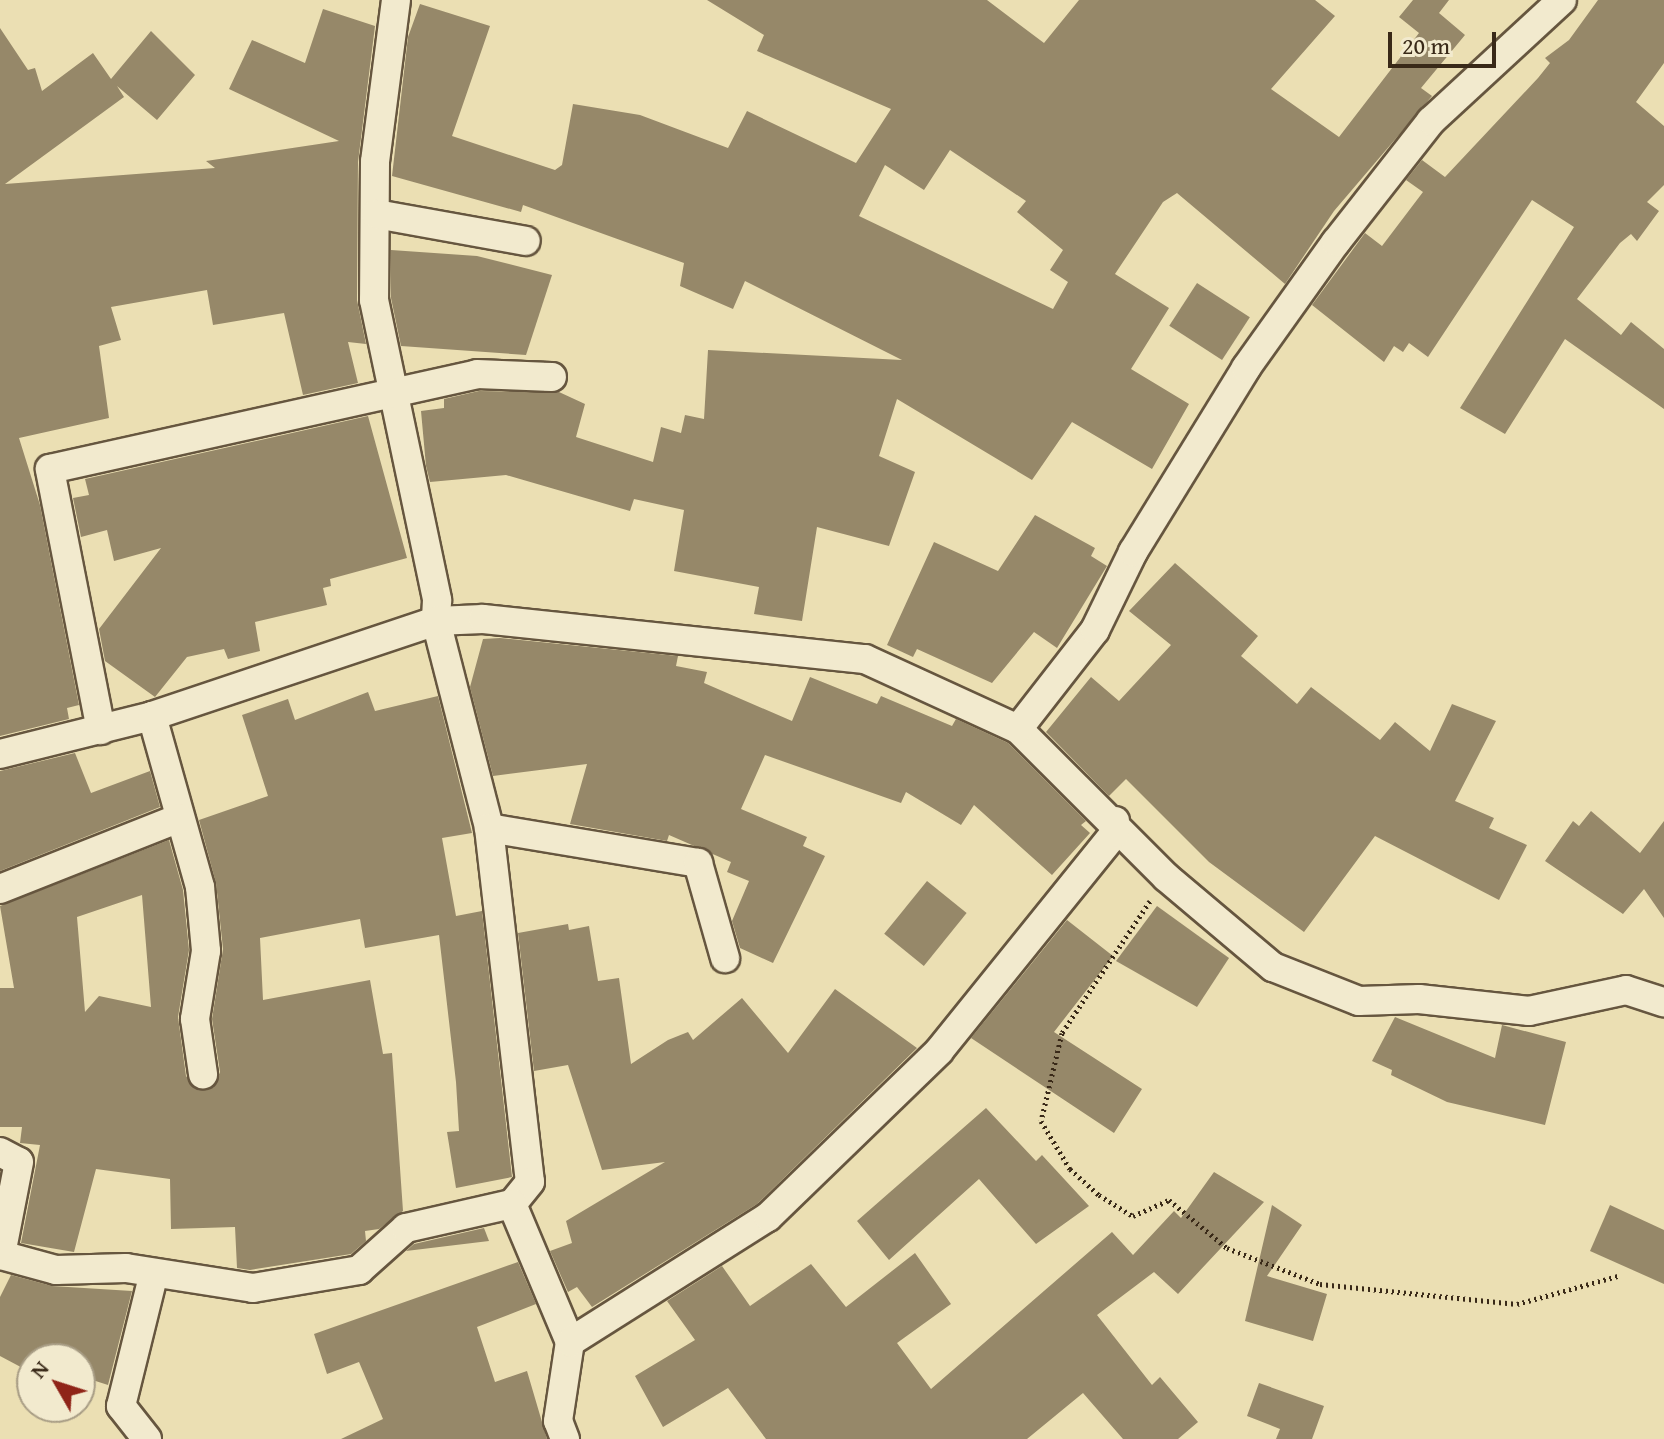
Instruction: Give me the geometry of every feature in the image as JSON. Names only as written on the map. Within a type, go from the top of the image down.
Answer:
[{"type":"street","points":[[0,1152],[19,1162],[1,1255],[56,1270],[126,1268],[153,1277],[253,1288],[359,1270],[406,1228],[512,1204],[530,1182],[489,828],[436,621],[437,600],[374,300],[375,162],[396,0]]},
{"type":"street","points":[[1018,729],[1095,630],[1133,552],[1246,368],[1336,242],[1431,121],[1562,0]]},
{"type":"street","points":[[376,214],[526,241]]},
{"type":"street","points":[[101,730],[50,469],[477,374],[552,377]]},
{"type":"street","points":[[0,754],[152,716],[436,621],[483,619],[865,659],[1018,729],[1115,821],[1166,877],[1273,967],[1359,1001],[1419,999],[1529,1011],[1626,990],[1664,1002]]},
{"type":"street","points":[[152,716],[203,913],[206,951],[195,1019],[203,1074]]},
{"type":"street","points":[[0,889],[179,818]]},
{"type":"street","points":[[570,1342],[768,1217],[939,1051],[1115,833],[1115,821]]},
{"type":"street","points":[[489,828],[698,863],[725,958]]},
{"type":"street","points":[[512,1204],[570,1342],[558,1421],[565,1439]]},
{"type":"street","points":[[147,1439],[121,1406],[153,1277]]},
{"type":"path","points":[[1166,877],[1062,1033],[1041,1121],[1070,1169],[1099,1195],[1133,1216],[1169,1200],[1227,1248],[1320,1284],[1517,1304],[1618,1276]]},
{"type":"building","points":[[707,0],[987,0],[1044,43],[1079,0],[1315,0],[1335,16],[1271,89],[1339,137],[1419,33],[1399,17],[1413,0],[1449,0],[1439,13],[1465,35],[1421,88],[1432,96],[1334,211],[1285,284],[1177,193],[1163,202],[1115,274],[1169,308],[1131,369],[1189,404],[1152,469],[1072,422],[1032,480],[897,399],[879,456],[915,472],[889,546],[817,527],[802,621],[754,614],[759,587],[674,571],[684,510],[634,499],[630,511],[506,475],[430,482],[421,411],[444,408],[444,399],[479,391],[559,392],[585,404],[576,437],[653,462],[661,427],[681,433],[685,415],[704,419],[708,350],[902,360],[745,281],[733,309],[680,286],[684,263],[523,205],[521,212],[392,176],[408,37],[420,4],[490,26],[452,136],[555,170],[562,165],[573,104],[640,115],[728,148],[747,111],[856,163],[891,109],[757,51],[764,35]],"holes":[[[950,150],[1026,201],[1017,212],[1063,250],[1050,270],[1068,282],[1053,309],[859,216],[885,165],[924,190]]]},
{"type":"building","points":[[1598,0],[1664,0],[1664,63],[1636,102],[1664,126],[1664,185],[1647,202],[1659,211],[1637,241],[1631,234],[1620,243],[1577,299],[1621,335],[1631,322],[1664,349],[1664,409],[1565,339],[1505,434],[1460,408],[1574,227],[1532,200],[1428,357],[1409,343],[1403,352],[1394,346],[1384,362],[1312,305],[1365,233],[1382,246],[1423,192],[1406,180],[1422,160],[1445,177],[1538,78],[1550,63],[1545,58],[1569,40]]},
{"type":"building","points":[[323,9],[375,26],[358,162],[357,300],[366,344],[348,342],[358,383],[303,395],[284,313],[213,325],[207,290],[111,307],[121,340],[99,346],[109,418],[19,438],[40,505],[79,705],[67,708],[69,719],[0,736],[0,28],[28,70],[35,68],[42,91],[93,53],[111,79],[151,31],[195,75],[157,120],[117,86],[124,97],[5,184],[215,168],[206,161],[339,141],[229,89],[252,40],[305,63]]},
{"type":"building","points":[[391,250],[477,256],[552,275],[526,355],[401,346],[391,298]]},
{"type":"building","points":[[1197,283],[1250,317],[1222,360],[1169,326]]},
{"type":"building","points":[[368,416],[407,558],[330,579],[331,586],[323,588],[327,605],[255,622],[260,651],[228,659],[224,649],[187,657],[155,697],[105,661],[99,629],[161,548],[114,561],[107,530],[81,537],[73,498],[89,495],[85,479]]},
{"type":"building","points":[[1035,515],[1095,548],[1091,556],[1107,566],[1057,648],[1034,632],[992,683],[917,649],[913,657],[887,645],[934,542],[998,571]]},
{"type":"building","points":[[1175,563],[1258,636],[1241,656],[1297,704],[1311,687],[1380,740],[1395,722],[1430,751],[1452,704],[1496,721],[1455,801],[1494,818],[1489,828],[1527,845],[1499,900],[1375,836],[1304,932],[1209,862],[1126,779],[1109,796],[1046,732],[1091,677],[1119,701],[1171,645],[1129,611]]},
{"type":"building","points":[[500,638],[678,656],[676,666],[707,672],[704,683],[792,721],[810,677],[877,704],[881,696],[952,726],[956,719],[1008,743],[1086,821],[1081,825],[1090,833],[1052,875],[974,805],[961,825],[906,792],[901,803],[765,755],[741,809],[807,837],[803,846],[825,856],[773,963],[740,948],[732,921],[749,881],[727,872],[731,862],[669,835],[667,841],[570,824],[587,764],[493,776],[470,687],[483,639]]},
{"type":"building","points":[[368,692],[375,711],[438,696],[472,833],[442,838],[456,916],[482,911],[512,1177],[456,1188],[447,1132],[459,1131],[456,1082],[439,935],[365,948],[360,919],[260,938],[263,1000],[370,980],[383,1054],[392,1053],[403,1211],[379,1229],[365,1231],[366,1241],[351,1254],[250,1270],[237,1268],[235,1227],[171,1229],[170,1179],[96,1169],[74,1252],[21,1243],[40,1145],[20,1143],[22,1127],[0,1127],[0,988],[14,988],[0,906],[169,840],[183,890],[189,950],[178,1017],[186,1076],[196,1089],[213,1088],[220,1072],[212,1019],[223,949],[216,883],[199,820],[268,796],[242,715],[288,699],[295,720]],"holes":[[[142,895],[151,1007],[99,996],[85,1012],[77,917]]]},
{"type":"building","points":[[75,753],[91,793],[150,771],[160,807],[0,871],[0,771]]},
{"type":"building","points":[[1591,811],[1640,853],[1664,821],[1664,918],[1644,889],[1623,914],[1545,861],[1573,821],[1579,826]]},
{"type":"building","points":[[927,881],[967,913],[924,966],[884,934]]},
{"type":"building","points":[[1157,906],[1229,958],[1197,1007],[1116,961]]},
{"type":"building","points":[[1067,920],[1113,956],[1054,1032],[1142,1089],[1114,1133],[971,1038]]},
{"type":"building","points":[[568,924],[569,930],[589,926],[598,981],[619,978],[631,1064],[668,1040],[688,1032],[693,1040],[742,998],[788,1053],[835,989],[917,1048],[757,1204],[592,1307],[577,1287],[568,1292],[550,1251],[572,1243],[566,1221],[665,1162],[602,1170],[568,1065],[534,1071],[518,933]]},
{"type":"building","points":[[1395,1017],[1495,1058],[1502,1025],[1566,1042],[1545,1125],[1447,1102],[1391,1075],[1392,1070],[1372,1061]]},
{"type":"building","points":[[986,1108],[1036,1161],[1042,1155],[1089,1206],[1036,1244],[979,1179],[889,1260],[857,1221]]},
{"type":"building","points":[[1214,1172],[1264,1202],[1178,1294],[1154,1272],[1097,1315],[1152,1385],[1160,1377],[1198,1422],[1178,1439],[1123,1439],[1083,1393],[1027,1439],[766,1439],[728,1388],[663,1427],[635,1376],[695,1340],[667,1301],[722,1266],[750,1306],[811,1264],[846,1307],[915,1253],[951,1304],[897,1343],[931,1389],[1112,1232],[1133,1255],[1174,1211],[1181,1218]]},
{"type":"building","points":[[1272,1205],[1302,1225],[1267,1276],[1327,1294],[1313,1341],[1245,1321]]},
{"type":"building","points":[[1610,1205],[1664,1230],[1664,1284],[1590,1251]]},
{"type":"building","points":[[484,1228],[489,1241],[406,1251],[414,1244]]},
{"type":"building","points":[[518,1262],[536,1304],[477,1327],[495,1382],[527,1371],[547,1439],[341,1439],[383,1419],[359,1362],[327,1374],[314,1334]]},
{"type":"building","points":[[11,1275],[52,1286],[132,1291],[108,1385],[96,1381],[96,1343],[16,1343],[16,1364],[0,1356],[0,1297]]},
{"type":"building","points":[[1259,1383],[1324,1406],[1312,1439],[1276,1439],[1280,1429],[1247,1416]]}]
